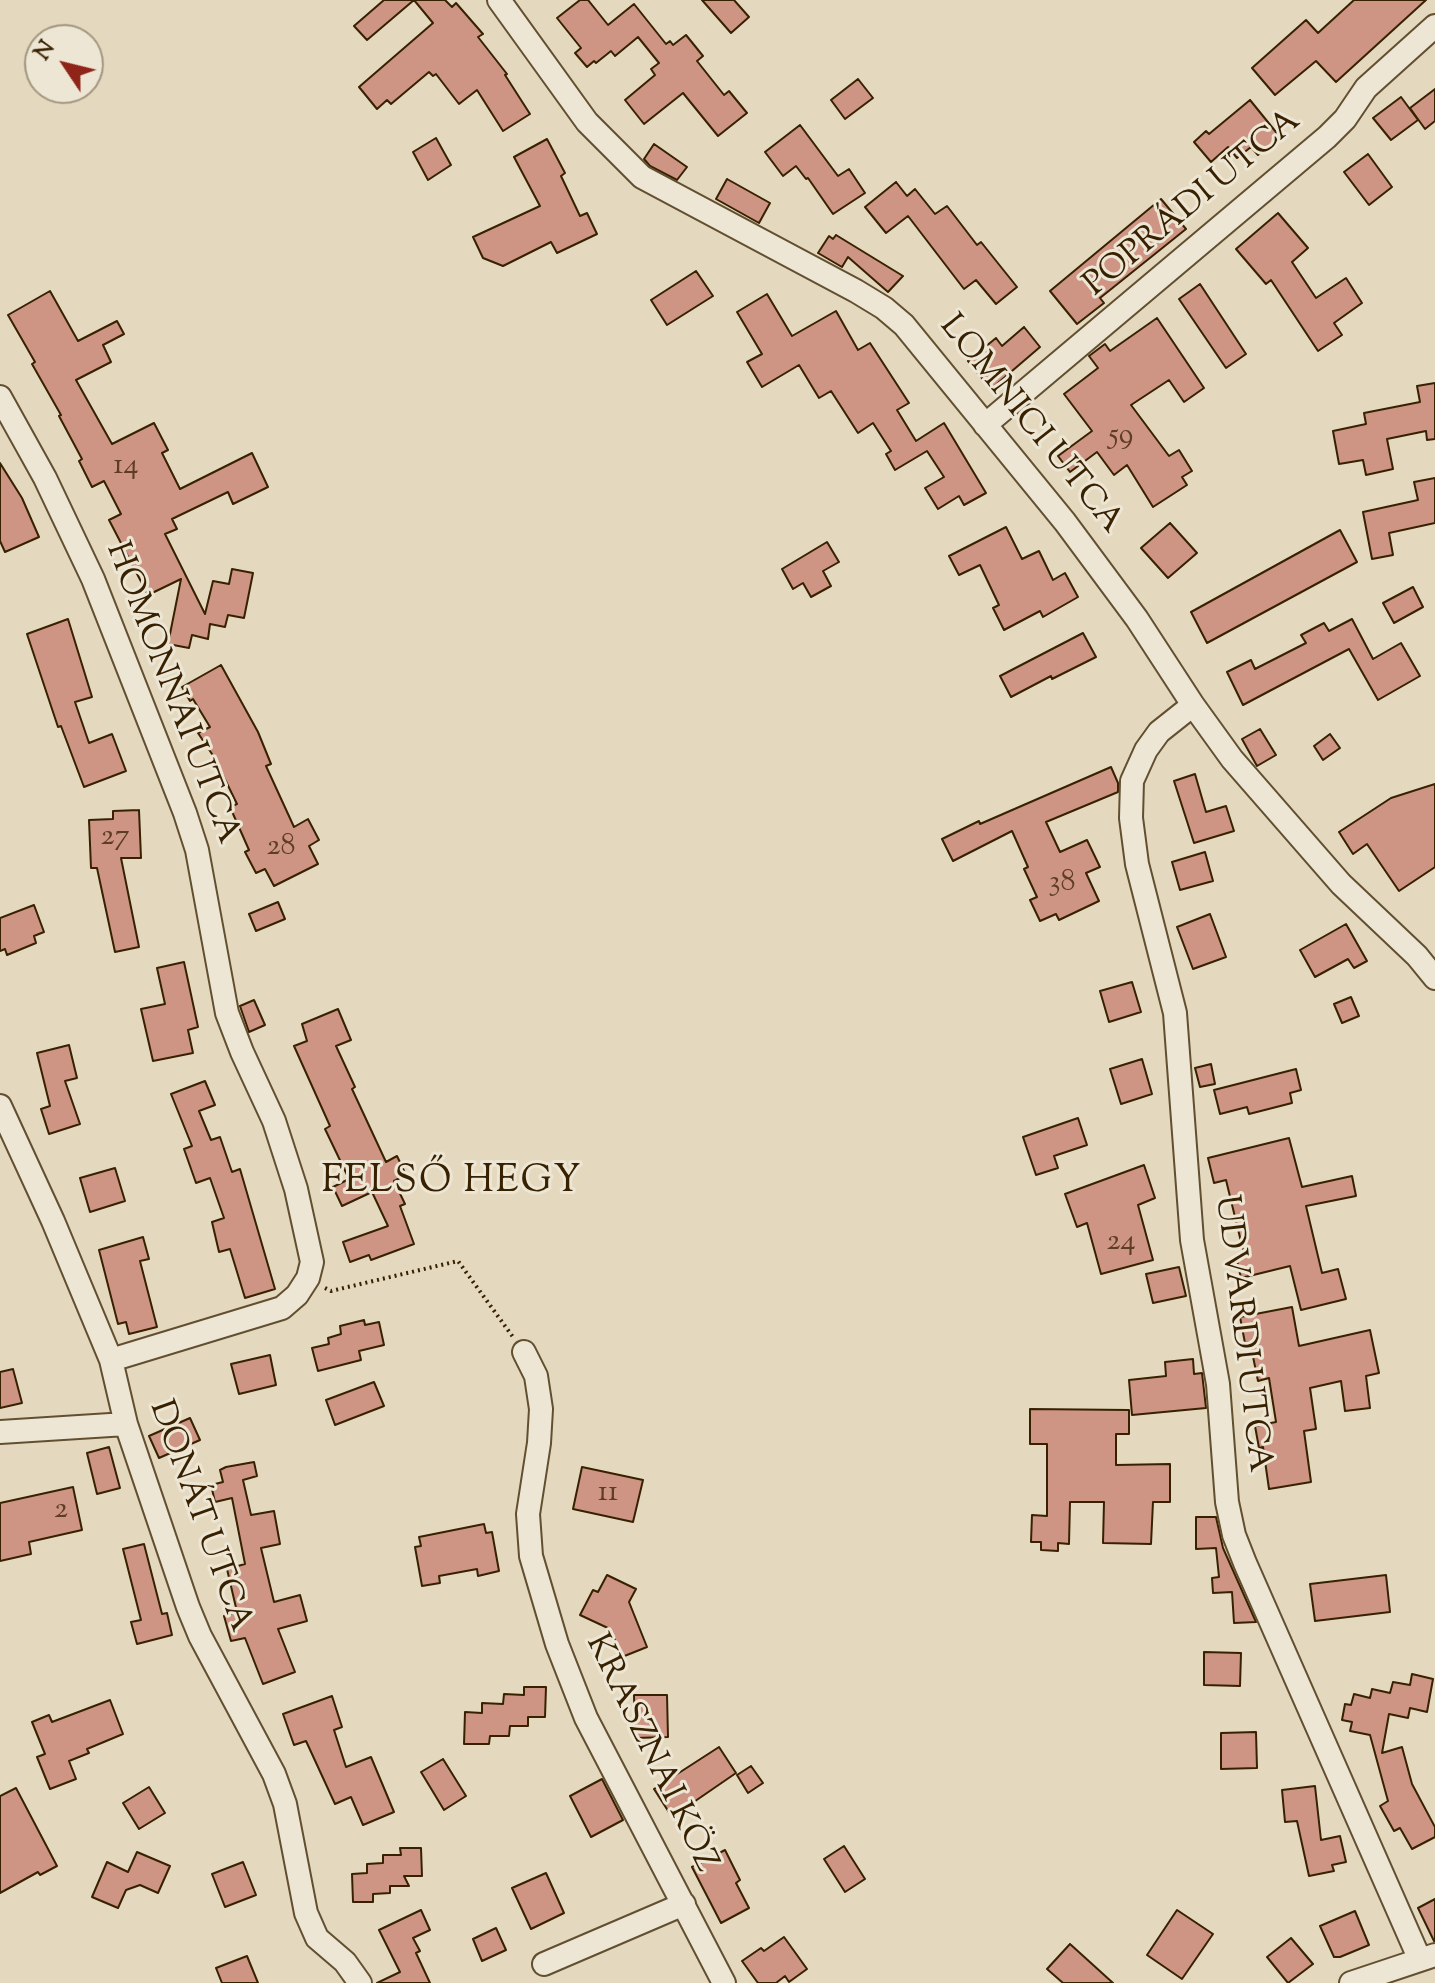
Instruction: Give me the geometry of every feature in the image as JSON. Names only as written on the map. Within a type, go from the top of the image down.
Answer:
[{"type":"street","name":"LOMNICI UTCA","points":[[499,0],[587,122],[642,177],[811,266],[884,308],[904,325],[1074,534],[1137,619],[1232,759],[1309,850],[1417,956],[1435,978]]},
{"type":"street","name":"POPRÁDI UTCA","points":[[985,425],[1327,137],[1345,119],[1366,88],[1435,26]]},
{"type":"street","name":"HOMONNAI UTCA","points":[[0,397],[45,478],[93,579],[185,813],[197,850],[227,1013],[274,1121],[296,1189],[312,1262],[308,1278]]},
{"type":"street","name":"UDVARDI UTCA","points":[[1193,705],[1159,732],[1146,750],[1132,781],[1131,818],[1137,864],[1175,1013],[1192,1240],[1218,1384],[1227,1502],[1234,1535],[1245,1563],[1427,1958]]},
{"type":"street","name":"DONÁT UTCA","points":[[2,1118],[53,1221],[111,1360],[126,1424],[200,1636],[274,1774],[285,1804],[306,1913],[317,1938],[345,1962],[360,1983]]},
{"type":"street","points":[[111,1360],[282,1308],[297,1295],[308,1278]]},
{"type":"street","name":"KRASZNAI KÖZ","points":[[524,1352],[536,1376],[541,1409],[528,1514],[531,1556],[557,1644],[586,1718],[724,1983]]},
{"type":"street","points":[[0,1432],[126,1424]]},
{"type":"street","name":"KRASZNAI KÖZ","points":[[544,1964],[684,1904]]},
{"type":"street","points":[[1351,1983],[1427,1958]]},
{"type":"path","points":[[308,1278],[331,1291],[458,1261],[524,1352]]},
{"type":"building","points":[[384,0],[414,0],[367,40],[354,26]]},
{"type":"building","points":[[414,0],[445,0],[452,7],[456,3],[483,34],[478,37],[507,74],[530,114],[503,131],[477,90],[459,104],[436,74],[433,76],[429,72],[391,104],[387,100],[377,109],[359,87],[433,23]]},
{"type":"building","points":[[580,0],[588,0],[608,25],[634,4],[666,44],[670,41],[673,45],[686,35],[703,56],[697,61],[724,95],[729,91],[747,113],[718,136],[683,93],[644,124],[625,100],[655,75],[651,69],[659,63],[638,37],[615,56],[611,51],[587,67],[575,53],[581,48],[557,18]]},
{"type":"building","points":[[702,0],[734,0],[749,17],[731,33]]},
{"type":"building","points":[[1354,0],[1426,0],[1336,82],[1316,61],[1275,95],[1252,68],[1306,20],[1318,33]]},
{"type":"building","points":[[858,79],[873,98],[845,119],[831,100]]},
{"type":"building","points":[[1435,89],[1435,121],[1425,129],[1410,108]]},
{"type":"building","points":[[1401,97],[1418,120],[1391,140],[1373,118]]},
{"type":"building","points":[[1250,100],[1280,137],[1258,155],[1251,147],[1237,158],[1228,147],[1211,162],[1194,142],[1206,131],[1209,134]]},
{"type":"building","points":[[800,125],[838,176],[849,169],[865,193],[833,214],[796,166],[783,176],[765,152]]},
{"type":"building","points":[[436,138],[451,165],[428,180],[413,152]]},
{"type":"building","points":[[547,139],[565,173],[561,176],[580,216],[587,213],[597,234],[557,253],[551,242],[503,266],[483,258],[473,237],[540,206],[514,157]]},
{"type":"building","points":[[654,144],[687,167],[677,180],[650,166],[644,159]]},
{"type":"building","points":[[1368,154],[1392,187],[1369,205],[1344,172]]},
{"type":"building","points":[[727,179],[770,203],[759,223],[716,199]]},
{"type":"building","points":[[896,182],[907,196],[915,189],[935,214],[947,206],[977,245],[981,242],[1017,287],[996,304],[976,280],[964,289],[908,216],[886,233],[865,207]]},
{"type":"building","points":[[1161,199],[1186,229],[1100,298],[1104,303],[1077,324],[1050,291]]},
{"type":"building","points":[[1278,213],[1308,248],[1292,262],[1316,298],[1346,278],[1362,303],[1334,323],[1342,335],[1318,351],[1271,280],[1266,284],[1236,249]]},
{"type":"building","points":[[836,235],[903,276],[888,292],[848,257],[842,267],[818,253],[829,236],[833,239]]},
{"type":"building","points":[[696,271],[713,296],[667,325],[651,300]]},
{"type":"building","points":[[1200,284],[1246,354],[1226,368],[1179,299]]},
{"type":"building","points":[[50,291],[78,341],[117,321],[124,334],[103,345],[111,362],[76,380],[112,444],[154,423],[168,450],[162,453],[180,489],[252,453],[268,487],[233,504],[228,492],[172,519],[177,529],[165,534],[205,614],[213,581],[229,584],[232,569],[253,573],[244,618],[228,615],[225,627],[210,624],[208,639],[192,635],[189,648],[168,644],[181,579],[148,595],[109,520],[121,514],[104,481],[92,487],[61,415],[8,315]]},
{"type":"building","points":[[767,294],[792,336],[836,311],[858,350],[870,343],[909,403],[897,410],[916,441],[944,423],[986,493],[964,505],[959,496],[938,509],[925,488],[944,477],[927,451],[895,470],[886,454],[891,451],[873,423],[858,433],[831,391],[819,398],[799,365],[762,387],[747,362],[762,354],[737,312]]},
{"type":"building","points":[[1157,318],[1204,388],[1184,402],[1169,380],[1131,405],[1169,456],[1179,450],[1192,471],[1182,477],[1187,485],[1153,507],[1127,465],[1114,475],[1097,452],[1070,472],[1058,456],[1092,431],[1064,394],[1098,368],[1089,356],[1105,344],[1110,351]]},
{"type":"building","points":[[1024,327],[1040,347],[991,389],[968,361],[996,338],[1002,346]]},
{"type":"building","points":[[1435,383],[1435,439],[1427,440],[1426,431],[1387,439],[1393,469],[1366,475],[1363,460],[1339,464],[1333,431],[1366,424],[1364,413],[1420,402],[1417,386]]},
{"type":"building","points":[[0,463],[22,498],[39,537],[5,552],[0,541]]},
{"type":"building","points":[[1435,478],[1435,523],[1389,533],[1393,555],[1372,559],[1363,512],[1418,500],[1414,482]]},
{"type":"building","points":[[1170,523],[1197,553],[1168,578],[1141,548]]},
{"type":"building","points":[[1006,527],[1022,559],[1039,551],[1053,580],[1065,573],[1078,597],[1043,617],[1040,611],[1004,630],[993,608],[999,605],[980,565],[959,575],[949,556]]},
{"type":"building","points":[[1340,530],[1357,562],[1207,643],[1191,612]]},
{"type":"building","points":[[827,542],[839,562],[823,571],[831,586],[811,597],[803,583],[793,589],[782,569]]},
{"type":"building","points":[[1413,587],[1423,607],[1394,623],[1383,603]]},
{"type":"building","points":[[68,619],[92,697],[75,702],[89,743],[112,734],[126,771],[84,787],[61,726],[58,727],[27,634]]},
{"type":"building","points":[[1352,619],[1373,659],[1401,643],[1420,676],[1378,700],[1349,649],[1243,705],[1227,672],[1251,660],[1255,669],[1306,643],[1301,635],[1324,623],[1329,631]]},
{"type":"building","points":[[1083,633],[1096,657],[1011,697],[1000,676]]},
{"type":"building","points":[[221,665],[258,732],[271,764],[266,766],[294,827],[308,819],[319,840],[309,846],[318,864],[274,886],[265,869],[256,873],[245,852],[249,850],[230,807],[237,804],[214,757],[198,733],[210,727],[182,687]]},
{"type":"building","points":[[1260,729],[1276,755],[1257,766],[1242,739]]},
{"type":"building","points":[[1330,734],[1340,748],[1323,760],[1314,746]]},
{"type":"building","points":[[1111,767],[1118,783],[1118,792],[1046,822],[1060,852],[1087,840],[1100,867],[1086,873],[1099,901],[1059,920],[1056,914],[1040,921],[1030,900],[1037,897],[1024,869],[1028,867],[1012,831],[953,861],[942,839]]},
{"type":"building","points":[[1195,774],[1206,812],[1226,806],[1234,831],[1194,843],[1174,781]]},
{"type":"building","points":[[1435,784],[1435,867],[1399,891],[1367,844],[1353,854],[1339,832],[1391,798]]},
{"type":"building","points":[[139,810],[141,858],[121,858],[139,947],[115,952],[97,868],[91,868],[89,820],[113,819],[113,811]]},
{"type":"building","points":[[1205,852],[1213,881],[1180,890],[1172,862]]},
{"type":"building","points":[[278,902],[285,919],[256,931],[249,914]]},
{"type":"building","points":[[34,905],[44,932],[34,936],[36,943],[7,955],[5,949],[0,951],[0,918]]},
{"type":"building","points":[[1210,914],[1226,957],[1193,969],[1177,927]]},
{"type":"building","points":[[1346,924],[1367,961],[1354,968],[1348,959],[1315,977],[1300,950]]},
{"type":"building","points":[[184,962],[198,1027],[188,1030],[193,1053],[153,1061],[141,1009],[165,1004],[157,968]]},
{"type":"building","points":[[1132,982],[1141,1012],[1109,1022],[1100,991]]},
{"type":"building","points":[[1351,997],[1359,1016],[1342,1023],[1334,1004]]},
{"type":"building","points":[[254,1000],[265,1025],[249,1032],[240,1006]]},
{"type":"building","points":[[338,1009],[351,1040],[336,1046],[355,1087],[352,1089],[386,1162],[397,1156],[406,1175],[394,1181],[405,1204],[400,1206],[414,1244],[371,1260],[369,1255],[350,1262],[343,1242],[388,1226],[372,1192],[342,1206],[333,1187],[349,1179],[325,1129],[330,1126],[294,1046],[307,1041],[302,1024]]},
{"type":"building","points":[[69,1045],[77,1078],[65,1081],[80,1124],[49,1134],[41,1109],[50,1106],[37,1053]]},
{"type":"building","points":[[1142,1059],[1152,1094],[1121,1104],[1110,1069]]},
{"type":"building","points":[[1211,1064],[1215,1084],[1200,1087],[1195,1068]]},
{"type":"building","points":[[1296,1069],[1301,1090],[1290,1093],[1292,1103],[1249,1114],[1247,1107],[1220,1114],[1214,1090]]},
{"type":"building","points":[[205,1081],[215,1105],[199,1111],[211,1140],[220,1137],[232,1172],[240,1169],[275,1289],[245,1298],[230,1249],[219,1252],[212,1222],[224,1218],[210,1178],[196,1183],[184,1149],[192,1146],[171,1094]]},
{"type":"building","points":[[1078,1118],[1087,1145],[1054,1156],[1058,1168],[1036,1175],[1023,1137]]},
{"type":"building","points":[[1289,1138],[1302,1187],[1352,1176],[1356,1196],[1306,1206],[1322,1273],[1338,1269],[1346,1299],[1301,1310],[1290,1266],[1241,1278],[1236,1256],[1244,1254],[1226,1180],[1214,1183],[1208,1158]]},
{"type":"building","points":[[1144,1165],[1155,1198],[1138,1205],[1153,1260],[1101,1274],[1087,1223],[1077,1227],[1065,1194]]},
{"type":"building","points":[[115,1168],[125,1201],[90,1212],[80,1178]]},
{"type":"building","points":[[143,1237],[149,1259],[140,1261],[157,1327],[129,1334],[126,1322],[118,1324],[99,1250]]},
{"type":"building","points":[[1179,1267],[1186,1296],[1153,1303],[1146,1274]]},
{"type":"building","points":[[1292,1307],[1299,1346],[1370,1330],[1379,1373],[1366,1376],[1370,1408],[1345,1411],[1341,1381],[1310,1388],[1316,1429],[1304,1431],[1311,1482],[1269,1489],[1263,1447],[1259,1448],[1255,1426],[1276,1422],[1269,1378],[1258,1381],[1250,1342],[1245,1343],[1240,1317]]},
{"type":"building","points":[[364,1320],[365,1325],[379,1322],[384,1345],[359,1351],[361,1360],[318,1371],[312,1348],[329,1344],[328,1338],[341,1334],[340,1326]]},
{"type":"building","points":[[270,1355],[276,1385],[239,1394],[231,1364]]},
{"type":"building","points":[[1193,1359],[1194,1374],[1202,1373],[1206,1408],[1132,1415],[1129,1380],[1166,1376],[1165,1362]]},
{"type":"building","points":[[13,1369],[22,1403],[0,1408],[0,1372]]},
{"type":"building","points":[[374,1382],[384,1406],[335,1425],[326,1400]]},
{"type":"building","points":[[1030,1409],[1129,1410],[1129,1434],[1116,1434],[1116,1465],[1170,1464],[1170,1502],[1153,1502],[1151,1544],[1103,1543],[1104,1502],[1070,1502],[1069,1544],[1058,1543],[1058,1551],[1041,1550],[1041,1542],[1031,1542],[1032,1515],[1047,1516],[1047,1444],[1030,1444]]},
{"type":"building","points":[[190,1418],[200,1440],[159,1458],[149,1436]]},
{"type":"building","points":[[109,1447],[120,1488],[97,1494],[87,1453]]},
{"type":"building","points":[[254,1462],[257,1476],[243,1480],[251,1515],[274,1511],[280,1544],[261,1548],[274,1602],[300,1595],[307,1621],[278,1629],[295,1672],[263,1684],[245,1638],[231,1641],[224,1616],[237,1612],[227,1569],[245,1564],[232,1498],[215,1502],[211,1485],[223,1482],[220,1470]]},
{"type":"building","points":[[582,1467],[643,1480],[633,1522],[573,1509]]},
{"type":"building","points":[[73,1487],[82,1530],[29,1542],[31,1554],[0,1561],[0,1503]]},
{"type":"building","points":[[1196,1517],[1216,1517],[1223,1548],[1256,1622],[1234,1623],[1232,1592],[1213,1593],[1212,1578],[1219,1577],[1216,1548],[1196,1549]]},
{"type":"building","points":[[484,1524],[486,1533],[492,1532],[499,1571],[478,1576],[477,1569],[439,1576],[440,1583],[422,1586],[415,1547],[421,1546],[419,1537]]},
{"type":"building","points":[[144,1544],[162,1614],[167,1613],[172,1635],[137,1644],[131,1622],[141,1620],[123,1549]]},
{"type":"building","points":[[607,1575],[636,1589],[629,1602],[647,1647],[622,1657],[610,1629],[580,1615],[593,1590],[598,1592]]},
{"type":"building","points":[[1386,1575],[1390,1612],[1315,1621],[1310,1584]]},
{"type":"building","points":[[1204,1652],[1241,1653],[1240,1686],[1204,1685]]},
{"type":"building","points":[[1412,1674],[1433,1679],[1427,1712],[1410,1708],[1408,1718],[1389,1714],[1382,1753],[1402,1747],[1412,1784],[1435,1827],[1435,1837],[1412,1849],[1400,1828],[1394,1831],[1380,1806],[1388,1801],[1370,1735],[1350,1731],[1352,1722],[1342,1720],[1345,1704],[1351,1705],[1354,1694],[1370,1698],[1372,1689],[1390,1693],[1393,1682],[1410,1685]]},
{"type":"building","points":[[524,1687],[546,1687],[545,1717],[528,1717],[528,1726],[510,1726],[509,1736],[490,1736],[489,1744],[464,1744],[465,1712],[482,1713],[482,1703],[503,1704],[504,1694],[524,1695]]},
{"type":"building","points":[[634,1695],[667,1695],[668,1737],[635,1738]]},
{"type":"building","points":[[332,1696],[342,1727],[334,1730],[346,1767],[371,1757],[394,1812],[363,1825],[351,1797],[335,1804],[306,1741],[294,1745],[283,1714]]},
{"type":"building","points":[[110,1700],[123,1734],[87,1749],[89,1753],[69,1761],[76,1779],[50,1789],[37,1757],[45,1754],[32,1722],[49,1715],[52,1722]]},
{"type":"building","points":[[1256,1732],[1257,1768],[1221,1769],[1221,1733]]},
{"type":"building","points":[[719,1747],[736,1773],[672,1817],[654,1789]]},
{"type":"building","points":[[443,1759],[466,1796],[444,1810],[421,1772]]},
{"type":"building","points":[[751,1766],[763,1783],[748,1793],[737,1775]]},
{"type":"building","points":[[602,1779],[623,1820],[591,1837],[570,1796]]},
{"type":"building","points":[[1315,1786],[1321,1840],[1340,1836],[1346,1862],[1332,1865],[1334,1871],[1309,1876],[1297,1821],[1285,1822],[1282,1790]]},
{"type":"building","points":[[149,1787],[165,1813],[139,1829],[123,1803]]},
{"type":"building","points":[[16,1788],[57,1866],[40,1875],[38,1872],[0,1893],[0,1796]]},
{"type":"building","points":[[844,1846],[865,1879],[845,1892],[824,1859]]},
{"type":"building","points":[[400,1848],[421,1848],[422,1876],[404,1876],[409,1886],[390,1886],[390,1893],[373,1894],[373,1902],[353,1902],[352,1874],[367,1873],[367,1864],[383,1863],[383,1855],[401,1855]]},
{"type":"building","points":[[725,1850],[740,1880],[736,1883],[749,1908],[721,1923],[692,1867]]},
{"type":"building","points":[[137,1852],[170,1866],[158,1893],[140,1885],[126,1890],[118,1908],[92,1897],[107,1862],[128,1872]]},
{"type":"building","points":[[243,1862],[256,1895],[225,1907],[212,1874]]},
{"type":"building","points":[[546,1873],[564,1913],[531,1929],[512,1888]]},
{"type":"building","points":[[1435,1899],[1435,1941],[1434,1941],[1418,1908]]},
{"type":"building","points":[[421,1910],[430,1930],[413,1938],[420,1951],[416,1953],[430,1983],[377,1983],[400,1972],[379,1930]]},
{"type":"building","points":[[1177,1910],[1213,1934],[1182,1979],[1147,1955]]},
{"type":"building","points":[[1355,1911],[1369,1945],[1334,1957],[1320,1926]]},
{"type":"building","points":[[496,1928],[506,1950],[482,1961],[473,1939]]},
{"type":"building","points":[[784,1937],[807,1969],[789,1982],[785,1976],[776,1983],[758,1983],[742,1961]]},
{"type":"building","points":[[1291,1938],[1313,1964],[1288,1983],[1267,1957]]},
{"type":"building","points":[[1070,1944],[1113,1983],[1063,1983],[1047,1969]]},
{"type":"building","points":[[247,1956],[258,1983],[222,1983],[216,1968]]},
{"type":"district","name":"FELSŐ HEGY","points":[[452,1185]]}]
